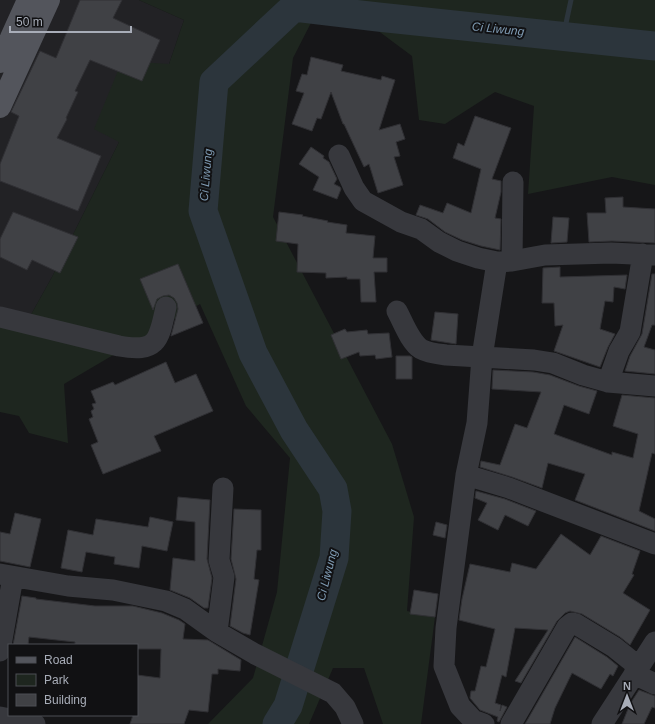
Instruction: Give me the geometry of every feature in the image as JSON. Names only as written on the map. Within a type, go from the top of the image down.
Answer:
[{"type":"main road","points":[[0,62],[28,0]]},
{"type":"main road","points":[[0,107],[49,0]]},
{"type":"street","points":[[339,155],[354,188],[362,201],[386,215],[421,229],[439,242],[457,251],[478,258],[505,262],[545,256],[611,253],[649,254],[630,332],[619,351],[608,382]]},
{"type":"street","points":[[484,724],[473,720],[460,706],[444,666],[446,628],[466,475],[477,423],[482,357],[505,262],[513,182]]},
{"type":"street","points":[[0,317],[118,346],[141,348],[156,341],[160,333],[166,306]]},
{"type":"street","points":[[397,311],[411,337],[420,348],[432,353],[534,360],[553,364],[608,382],[655,386]]},
{"type":"street","points":[[466,475],[509,488],[655,544]]},
{"type":"street","points":[[217,632],[224,577],[219,560],[223,488]]},
{"type":"street","points":[[0,651],[7,576],[68,586],[113,590],[166,602],[185,609],[217,632],[254,654],[333,693],[345,706],[353,724]]},
{"type":"street","points":[[511,724],[545,663],[569,625],[574,623],[614,647],[636,671],[655,684]]},
{"type":"street","points":[[602,724],[655,642]]},
{"type":"street","points":[[0,717],[35,724]]},
{"type":"shaded area","points":[[0,0],[139,0],[184,20],[169,64],[119,142],[52,277],[28,320],[0,315],[0,42],[3,34],[0,34]]},
{"type":"green space","points":[[139,0],[655,0],[655,185],[612,177],[528,194],[534,106],[495,92],[445,124],[419,120],[412,56],[373,27],[315,15],[293,58],[273,217],[392,444],[414,517],[407,611],[435,617],[421,724],[383,724],[364,668],[333,668],[309,724],[208,724],[253,678],[277,592],[290,458],[246,406],[200,304],[64,384],[68,443],[29,433],[19,416],[0,412],[0,315],[28,320],[52,277],[119,142],[94,129],[122,61],[169,64],[184,20]]},
{"type":"building","points":[[80,0],[122,0],[113,18],[160,40],[142,81],[90,60],[75,91],[78,92],[66,118],[67,119],[57,138],[101,156],[78,211],[0,181],[0,164],[19,116],[11,112],[40,51],[56,58]]},
{"type":"building","points":[[311,57],[343,65],[341,71],[381,80],[382,76],[395,80],[379,130],[400,124],[405,139],[396,142],[400,156],[394,157],[403,185],[378,193],[369,164],[364,167],[343,124],[331,92],[321,119],[317,118],[312,131],[292,124],[304,93],[296,91],[302,74],[307,75]]},
{"type":"building","points":[[475,116],[511,128],[492,179],[501,181],[501,192],[495,218],[501,219],[500,250],[462,240],[445,232],[428,219],[416,215],[420,205],[443,213],[447,203],[471,213],[481,169],[453,158],[458,143],[464,146]]},
{"type":"building","points":[[311,147],[324,156],[323,158],[329,162],[337,179],[334,184],[341,189],[337,199],[313,190],[319,177],[299,164]]},
{"type":"building","points":[[623,197],[623,207],[655,209],[655,243],[612,241],[589,242],[587,213],[606,213],[605,198]]},
{"type":"building","points":[[13,212],[78,237],[60,273],[32,260],[27,270],[0,257],[0,239]]},
{"type":"building","points":[[279,212],[303,215],[302,216],[328,221],[327,222],[347,225],[346,233],[375,236],[373,258],[387,258],[387,272],[374,272],[376,302],[361,302],[360,279],[347,279],[347,277],[326,278],[326,273],[297,272],[298,244],[276,241]]},
{"type":"building","points":[[553,217],[569,218],[567,242],[551,243]]},
{"type":"building","points":[[178,264],[203,323],[171,336],[178,309],[177,303],[174,298],[169,295],[163,296],[157,299],[153,310],[140,279]]},
{"type":"building","points":[[560,267],[560,277],[627,275],[625,289],[614,287],[613,302],[605,301],[600,329],[615,334],[600,367],[554,351],[563,325],[555,326],[554,303],[542,303],[543,268]]},
{"type":"building","points":[[652,274],[655,274],[655,325],[652,325],[644,347],[655,350],[655,374],[625,371],[630,356],[642,334]]},
{"type":"building","points":[[435,312],[458,314],[456,344],[431,340]]},
{"type":"building","points":[[345,329],[347,332],[367,330],[368,334],[389,333],[392,357],[376,359],[375,355],[360,356],[359,352],[341,359],[331,335]]},
{"type":"building","points":[[396,356],[412,357],[412,379],[396,379]]},
{"type":"building","points":[[166,362],[175,383],[196,374],[213,411],[154,436],[161,451],[103,474],[91,445],[98,442],[89,419],[93,417],[91,411],[94,409],[92,404],[96,403],[91,391],[113,382],[115,385]]},
{"type":"building","points":[[493,370],[533,372],[550,375],[597,391],[589,414],[564,405],[554,434],[612,455],[612,452],[633,458],[638,434],[613,426],[622,395],[655,398],[655,454],[652,453],[639,511],[655,519],[655,531],[575,500],[585,474],[548,463],[542,488],[480,467],[481,461],[500,465],[515,424],[527,428],[541,392],[492,389]]},
{"type":"building","points":[[476,491],[505,499],[536,511],[528,526],[505,515],[498,530],[478,520],[487,503],[475,498]]},
{"type":"building","points":[[178,497],[210,500],[207,559],[212,578],[208,608],[204,608],[190,598],[170,590],[173,558],[195,561],[195,522],[176,520]]},
{"type":"building","points":[[234,509],[261,510],[261,550],[257,550],[254,579],[259,580],[250,635],[230,626],[236,579],[231,559]]},
{"type":"building","points":[[15,513],[41,519],[30,567],[0,561],[0,532],[10,534]]},
{"type":"building","points":[[150,517],[173,522],[167,551],[142,546],[139,568],[114,564],[115,557],[86,552],[82,572],[61,568],[68,530],[93,535],[96,519],[148,527]]},
{"type":"building","points":[[436,522],[447,525],[445,538],[433,535]]},
{"type":"building","points":[[561,534],[590,555],[601,536],[640,551],[632,574],[634,575],[623,593],[650,610],[630,645],[620,637],[582,614],[570,611],[565,613],[557,621],[521,683],[515,681],[548,630],[515,628],[506,677],[502,675],[495,703],[501,705],[500,711],[502,705],[507,707],[499,722],[497,721],[498,717],[480,710],[470,698],[471,691],[475,691],[481,666],[486,667],[495,629],[459,620],[470,564],[510,572],[512,563],[536,569]]},
{"type":"building","points":[[414,590],[438,594],[435,617],[410,614]]},
{"type":"building","points":[[22,596],[95,606],[133,606],[162,613],[179,620],[185,624],[183,639],[208,640],[241,660],[240,671],[218,669],[218,674],[212,674],[208,712],[189,710],[184,724],[130,724],[133,716],[138,716],[138,675],[160,678],[161,649],[138,649],[138,644],[75,644],[75,642],[29,637],[28,644],[13,644]]},
{"type":"building","points":[[575,637],[607,657],[618,666],[613,676],[610,674],[601,689],[572,673],[555,708],[550,724],[525,724]]},
{"type":"building","points":[[639,690],[655,696],[655,708],[652,707],[644,724],[622,724],[630,704]]},
{"type":"waterway","points":[[563,37],[571,0]]},
{"type":"waterway","name":"Ci Liwung","points":[[277,724],[288,706],[334,558],[337,511],[333,489],[294,430],[253,353],[203,211],[214,82],[294,7],[655,46]]}]
